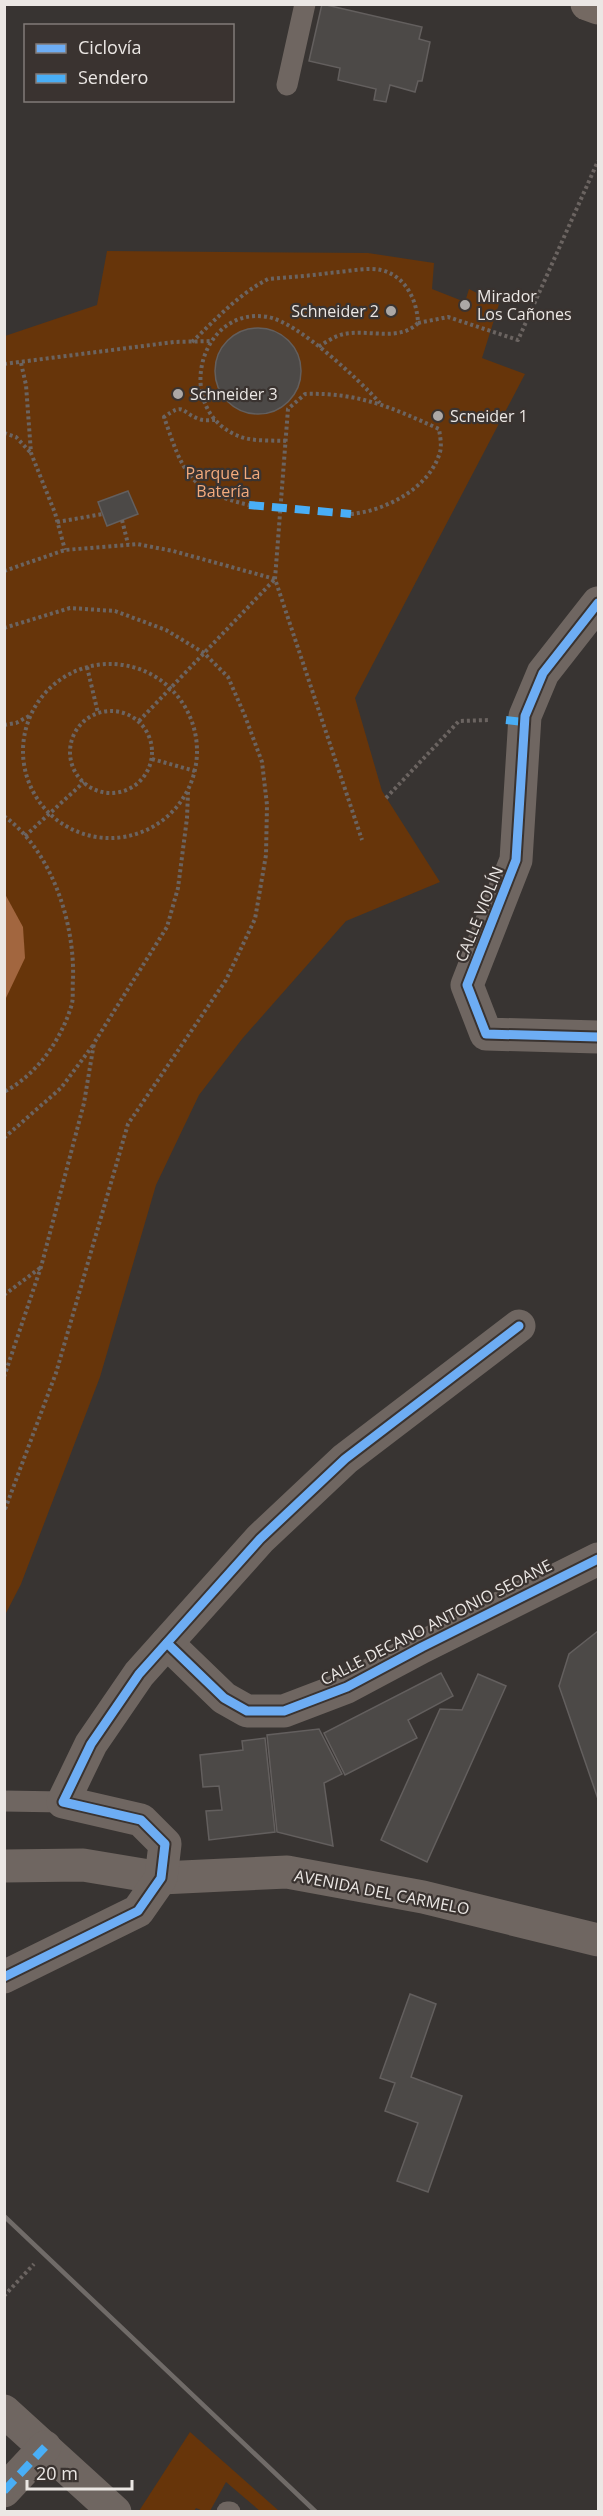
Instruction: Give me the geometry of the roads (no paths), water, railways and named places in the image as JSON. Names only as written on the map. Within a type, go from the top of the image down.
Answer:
[{"type":"main road","points":[[587,4],[598,8]]},
{"type":"street","name":"CALLE VIOLÍN","points":[[598,603],[543,673],[525,716],[516,861],[466,985],[486,1034],[598,1037]]},
{"type":"street","points":[[4,1977],[138,1911],[161,1878],[165,1844],[141,1820],[63,1802],[91,1744],[139,1674],[260,1539],[345,1459],[519,1326]]},
{"type":"street","name":"CALLE DECANO ANTONIO SEOANE","points":[[167,1643],[224,1698],[247,1711],[285,1711],[347,1687],[598,1559]]},
{"type":"street","name":"AVENIDA DEL CARMELO","points":[[4,1866],[82,1865],[161,1878],[287,1872],[423,1897],[598,1940]]},
{"type":"street","points":[[4,2411],[115,2511]]},
{"type":"street","points":[[15,2492],[51,2452]]},
{"type":"lane","points":[[287,85],[305,4]]},
{"type":"lane","points":[[4,1801],[63,1802]]},
{"type":"railway","points":[[4,2216],[316,2512]]},
{"type":"place","name":"Mirador Los Cañones","points":[[465,305]]},
{"type":"place","name":"Schneider 2","points":[[391,311]]},
{"type":"place","name":"Schneider 3","points":[[178,394]]},
{"type":"place","name":"Scneider 1","points":[[438,416]]},
{"type":"park label","name":"Parque La Batería","points":[[223,482]]}]
